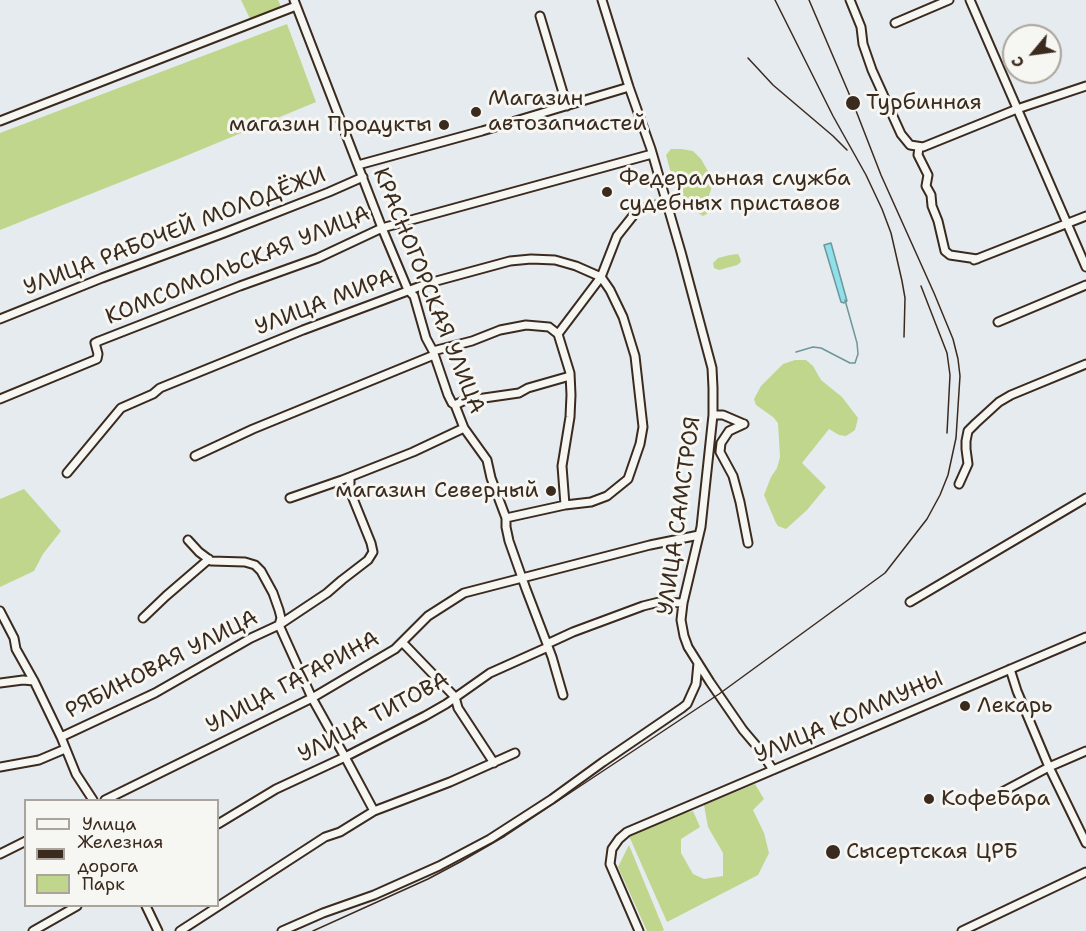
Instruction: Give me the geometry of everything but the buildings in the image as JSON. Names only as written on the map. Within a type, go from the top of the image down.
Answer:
[{"type":"street","name":"УЛИЦА САМСТРОЯ","points":[[602,0],[652,154],[712,368],[713,415],[702,527],[683,603],[681,620],[684,636],[698,663],[773,770]]},
{"type":"street","points":[[850,0],[861,27],[863,44],[872,70],[901,134],[910,145],[923,147],[1017,109],[1086,86]]},
{"type":"street","points":[[895,23],[949,0]]},
{"type":"street","points":[[970,0],[1086,267]]},
{"type":"street","points":[[0,121],[295,3]]},
{"type":"street","name":"КРАСНОГОРСКАЯ УЛИЦА","points":[[295,3],[382,228],[408,290],[414,296],[426,338],[448,395],[455,405],[464,428],[487,460],[491,478],[506,518],[509,541],[563,694]]},
{"type":"street","points":[[540,16],[567,106]]},
{"type":"street","points":[[358,165],[629,87]]},
{"type":"street","points":[[919,147],[918,154],[928,175],[926,186],[931,195],[945,251],[950,255],[976,259],[1086,216]]},
{"type":"street","name":"КОМСОМОЛЬСКАЯ УЛИЦА","points":[[0,399],[97,359],[98,354],[94,343],[318,258],[382,228],[652,154]]},
{"type":"street","name":"УЛИЦА РАБОЧЕЙ МОЛОДЁЖИ","points":[[0,319],[308,201],[363,177]]},
{"type":"street","points":[[558,334],[601,278],[617,236],[636,212],[649,206],[666,204]]},
{"type":"street","name":"УЛИЦА МИРА","points":[[67,473],[121,408],[160,388],[408,290],[510,261],[531,259],[555,260],[576,266],[601,278]]},
{"type":"street","points":[[506,518],[565,505],[591,502],[607,496],[628,478],[640,444],[643,427],[635,356],[623,316],[601,278]]},
{"type":"street","points":[[998,322],[1086,285]]},
{"type":"street","points":[[195,456],[433,353],[500,330],[526,325],[549,327],[558,334],[570,376],[570,417],[562,466],[565,505]]},
{"type":"street","points":[[959,484],[968,465],[966,441],[968,432],[982,417],[1011,395],[1086,364]]},
{"type":"street","points":[[455,405],[463,401],[519,393],[528,388],[570,376]]},
{"type":"street","points":[[713,415],[723,415],[744,424],[729,431],[720,452],[733,476],[748,543]]},
{"type":"street","points":[[290,498],[413,452],[464,428]]},
{"type":"street","name":"РЯБИНОВАЯ УЛИЦА","points":[[61,737],[155,693],[250,638],[279,625],[327,593],[369,560],[373,552],[371,543],[352,496],[350,477]]},
{"type":"street","points":[[910,602],[1086,498]]},
{"type":"street","name":"УЛИЦА ГАГАРИНА","points":[[109,799],[312,698],[396,649],[428,616],[464,593],[699,534]]},
{"type":"street","points":[[188,540],[211,561],[245,562],[255,565],[261,571],[273,593],[281,618],[279,625],[312,698],[374,810]]},
{"type":"street","points":[[143,618],[209,560]]},
{"type":"street","name":"УЛИЦА ТИТОВА","points":[[219,823],[276,789],[345,757],[424,716],[490,673],[573,632],[643,606],[659,602],[683,603]]},
{"type":"street","points":[[0,611],[14,638],[16,650],[61,737],[76,774],[92,799]]},
{"type":"street","name":"УЛИЦА КОММУНЫ","points":[[638,931],[610,864],[612,849],[627,832],[1086,637]]},
{"type":"street","points":[[402,642],[455,697],[458,708],[494,763]]},
{"type":"street","points":[[282,931],[323,913],[374,895],[439,866],[490,839],[552,799],[687,704],[696,684],[698,663]]},
{"type":"street","points":[[1010,669],[1017,692],[1049,767],[1086,843]]},
{"type":"street","points":[[0,683],[34,681]]},
{"type":"street","name":"РЯБИНОВАЯ УЛИЦА","points":[[0,767],[39,760],[65,749]]},
{"type":"street","points":[[1002,792],[1049,767],[1086,752]]},
{"type":"street","points":[[219,906],[326,837],[340,832],[374,810],[450,783],[515,753]]},
{"type":"street","points":[[0,854],[24,842]]},
{"type":"street","points":[[962,931],[1086,872]]},
{"type":"street","points":[[33,931],[75,907]]},
{"type":"street","points":[[147,907],[158,931]]},
{"type":"street","points":[[180,931],[217,907]]},
{"type":"green space","points":[[241,0],[278,0],[283,11],[251,21]]},
{"type":"green space","points":[[287,24],[316,102],[0,230],[0,133]]},
{"type":"green space","points":[[671,149],[693,151],[709,173],[712,186],[707,214],[703,216],[692,209],[685,210],[680,206],[666,155]]},
{"type":"green space","points":[[738,254],[741,262],[737,265],[719,270],[714,268],[713,263],[718,258]]},
{"type":"green space","points":[[795,360],[806,360],[813,366],[821,380],[842,397],[858,418],[855,430],[846,436],[829,429],[802,463],[826,487],[807,510],[786,529],[776,523],[764,495],[780,457],[778,423],[756,405],[754,399],[761,386],[783,364]]},
{"type":"green space","points":[[24,489],[61,531],[43,554],[34,571],[0,587],[0,499]]},
{"type":"green space","points":[[755,784],[764,799],[753,810],[764,833],[769,853],[758,875],[667,922],[629,836],[657,821],[693,811],[700,827],[681,839],[681,853],[693,874],[704,879],[723,876],[723,853],[708,827],[704,805]]},
{"type":"green space","points":[[629,845],[664,930],[662,931],[647,931],[618,867]]},
{"type":"water","points":[[831,243],[847,301],[844,303],[841,302],[824,245]]},
{"type":"waterway","points":[[796,352],[813,347],[821,348],[850,363],[855,363],[858,354],[857,343],[845,300]]},
{"type":"railway","points":[[775,0],[882,209],[891,233],[905,298],[904,337]]},
{"type":"railway","points":[[313,931],[428,879],[505,836],[719,694],[885,573],[927,519],[940,495],[948,475],[956,438],[960,376],[953,339],[881,175],[809,0]]},
{"type":"railway","points":[[748,58],[773,85],[847,150]]},
{"type":"railway","points":[[921,286],[947,353],[950,375],[947,433]]},
{"type":"place","name":"Турбинная","points":[[853,103]]},
{"type":"place","name":"Магазин автозапчастей","points":[[476,112]]},
{"type":"place","name":"магазин Продукты","points":[[444,125]]},
{"type":"place","name":"Федеральная служба судебных приставов","points":[[607,192]]},
{"type":"place","name":"магазин Северный","points":[[551,491]]},
{"type":"place","name":"Лекарь","points":[[965,706]]},
{"type":"place","name":"КофеБара","points":[[929,799]]},
{"type":"place","name":"Сысертская ЦРБ","points":[[833,852]]}]
